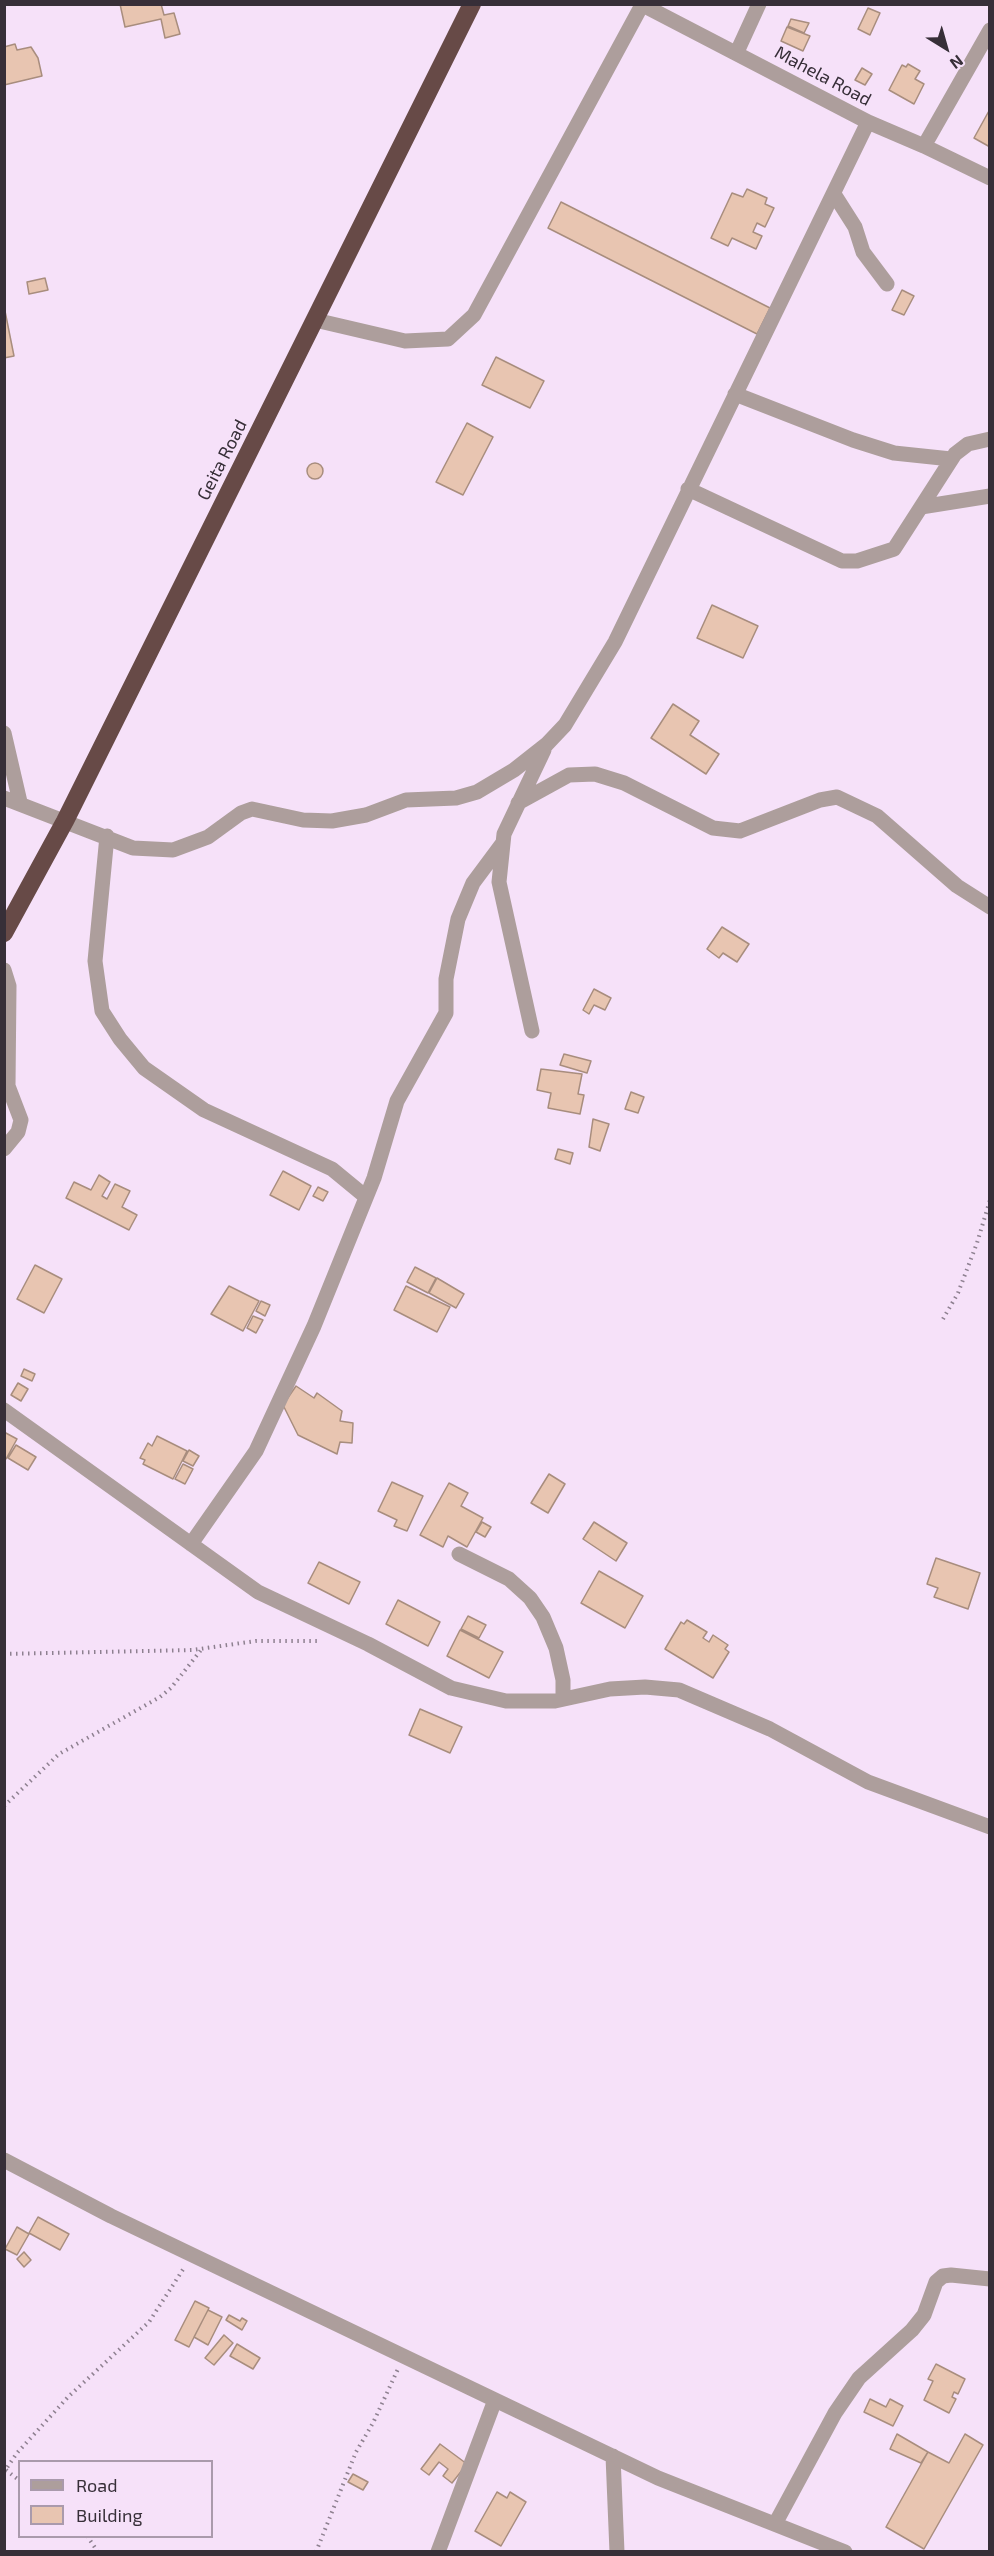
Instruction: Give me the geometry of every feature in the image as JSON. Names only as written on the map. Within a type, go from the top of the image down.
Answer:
[{"type":"highway","name":"Geita Road","points":[[4,933],[65,821],[472,4]]},
{"type":"street","points":[[737,52],[759,4]]},
{"type":"street","points":[[315,320],[405,340],[448,339],[474,315],[642,5]]},
{"type":"street","name":"Mahela Road","points":[[642,5],[737,52],[868,122],[990,178]]},
{"type":"street","points":[[924,146],[990,30]]},
{"type":"street","points":[[4,798],[20,802],[133,848],[173,850],[208,837],[241,813],[252,809],[303,820],[332,821],[366,815],[406,800],[456,798],[477,792],[514,770],[547,744],[565,724],[583,698],[615,642],[868,122]]},
{"type":"street","points":[[834,194],[855,227],[863,252],[887,284]]},
{"type":"street","points":[[735,394],[894,453],[951,459]]},
{"type":"street","points":[[688,489],[842,561],[873,558],[894,549],[951,459],[968,444],[990,439]]},
{"type":"street","points":[[921,507],[990,496]]},
{"type":"street","points":[[4,733],[20,802]]},
{"type":"street","points":[[532,1031],[498,882],[504,834],[547,744]]},
{"type":"street","points":[[518,803],[569,775],[595,774],[624,783],[713,828],[740,831],[820,800],[837,796],[877,816],[957,886],[990,907]]},
{"type":"street","points":[[106,836],[95,962],[102,1011],[120,1039],[144,1068],[204,1110],[246,1131],[291,1148],[332,1169],[366,1197]]},
{"type":"street","points":[[191,1544],[260,1442],[314,1326],[366,1197],[397,1101],[446,1014],[446,979],[458,919],[473,883],[502,844]]},
{"type":"street","points":[[4,970],[9,986],[8,1086],[21,1120],[18,1132],[4,1149]]},
{"type":"street","points":[[4,1410],[258,1592],[368,1644],[451,1688],[506,1701],[563,1699],[610,1689],[645,1686],[679,1690],[770,1729],[868,1782],[990,1827]]},
{"type":"street","points":[[459,1554],[509,1579],[536,1608],[556,1648],[563,1680],[563,1699]]},
{"type":"street","points":[[4,2160],[193,2255],[658,2478],[845,2552]]},
{"type":"street","points":[[775,2524],[835,2413],[859,2378],[906,2336],[924,2315],[936,2282],[951,2275],[990,2279]]},
{"type":"street","points":[[438,2552],[495,2400]]},
{"type":"street","points":[[613,2456],[617,2552]]},
{"type":"path","points":[[943,1319],[958,1293],[990,1200]]},
{"type":"path","points":[[4,1654],[202,1649],[256,1641],[324,1641]]},
{"type":"path","points":[[4,1806],[59,1754],[160,1697],[171,1688],[202,1649]]},
{"type":"path","points":[[18,2480],[5,2471],[17,2453],[68,2397],[149,2322],[193,2255]]},
{"type":"path","points":[[316,2552],[356,2452],[373,2423],[404,2356]]},
{"type":"path","points":[[88,2538],[98,2552]]},
{"type":"building","points":[[120,4],[161,4],[164,15],[174,13],[180,34],[165,38],[161,19],[125,27]]},
{"type":"building","points":[[868,8],[880,13],[870,35],[858,29]]},
{"type":"building","points":[[791,19],[809,23],[804,33],[788,26]]},
{"type":"building","points":[[787,27],[810,36],[803,51],[781,41]]},
{"type":"building","points":[[15,44],[17,50],[31,47],[38,58],[42,76],[4,85],[4,47]]},
{"type":"building","points":[[908,64],[920,71],[915,79],[924,84],[914,104],[889,90],[902,65],[906,67]]},
{"type":"building","points":[[862,68],[872,74],[865,85],[855,80]]},
{"type":"building","points":[[990,109],[990,147],[974,138]]},
{"type":"building","points":[[747,189],[767,198],[765,204],[774,208],[765,227],[757,223],[753,232],[762,236],[756,249],[732,238],[728,246],[711,238],[732,193],[743,197]]},
{"type":"building","points":[[561,202],[770,308],[757,334],[548,228]]},
{"type":"building","points":[[45,278],[48,290],[29,294],[27,282]]},
{"type":"building","points":[[902,290],[914,296],[904,315],[892,310]]},
{"type":"building","points":[[4,306],[14,356],[4,358]]},
{"type":"building","points":[[496,357],[544,381],[530,408],[482,385]]},
{"type":"building","points":[[467,423],[493,437],[463,495],[436,482]]},
{"type":"building","points":[[315,463],[321,465],[323,471],[321,477],[315,479],[309,477],[307,471],[309,465]]},
{"type":"building","points":[[712,605],[758,626],[743,658],[697,638]]},
{"type":"building","points":[[673,704],[699,721],[690,735],[719,754],[706,774],[651,738]]},
{"type":"building","points":[[722,927],[749,944],[737,962],[723,953],[719,958],[707,949]]},
{"type":"building","points":[[594,989],[611,998],[605,1010],[594,1005],[589,1014],[583,1010]]},
{"type":"building","points":[[564,1054],[591,1061],[587,1073],[560,1065]]},
{"type":"building","points":[[541,1069],[582,1074],[578,1094],[584,1095],[580,1114],[548,1108],[551,1093],[537,1090]]},
{"type":"building","points":[[631,1092],[644,1097],[638,1113],[625,1109]]},
{"type":"building","points":[[593,1119],[609,1124],[600,1151],[589,1147]]},
{"type":"building","points":[[558,1149],[573,1153],[570,1164],[555,1159]]},
{"type":"building","points":[[283,1171],[311,1186],[299,1210],[270,1195]]},
{"type":"building","points":[[99,1175],[110,1182],[102,1196],[107,1199],[115,1184],[130,1191],[122,1207],[137,1215],[129,1230],[66,1198],[74,1182],[91,1190]]},
{"type":"building","points":[[318,1187],[328,1192],[323,1201],[313,1196]]},
{"type":"building","points":[[35,1265],[62,1279],[44,1313],[17,1299]]},
{"type":"building","points":[[415,1267],[436,1278],[428,1293],[407,1282]]},
{"type":"building","points":[[437,1278],[464,1294],[456,1308],[429,1293]]},
{"type":"building","points":[[229,1286],[259,1301],[243,1331],[211,1314]]},
{"type":"building","points":[[406,1286],[450,1307],[437,1332],[394,1310]]},
{"type":"building","points":[[261,1301],[270,1305],[265,1316],[256,1311]]},
{"type":"building","points":[[253,1316],[263,1320],[256,1333],[247,1328]]},
{"type":"building","points":[[24,1369],[35,1374],[32,1381],[21,1376]]},
{"type":"building","points":[[18,1383],[28,1389],[21,1401],[11,1395]]},
{"type":"building","points":[[296,1386],[314,1398],[317,1393],[342,1411],[340,1421],[353,1423],[352,1443],[340,1442],[337,1454],[298,1435],[283,1405]]},
{"type":"building","points":[[4,1432],[17,1439],[6,1459],[4,1459]]},
{"type":"building","points":[[157,1436],[187,1451],[173,1479],[143,1464],[145,1460],[140,1458],[148,1443],[152,1446]]},
{"type":"building","points":[[16,1445],[36,1457],[28,1470],[8,1458]]},
{"type":"building","points":[[189,1450],[199,1456],[193,1466],[183,1461]]},
{"type":"building","points":[[183,1464],[193,1469],[185,1484],[175,1479]]},
{"type":"building","points":[[549,1474],[565,1484],[548,1513],[531,1503]]},
{"type":"building","points":[[392,1482],[423,1496],[407,1531],[394,1526],[397,1520],[378,1511]]},
{"type":"building","points":[[449,1483],[468,1493],[461,1506],[483,1518],[467,1547],[448,1536],[443,1547],[420,1535]]},
{"type":"building","points":[[482,1522],[491,1527],[485,1537],[476,1532]]},
{"type":"building","points":[[594,1522],[627,1543],[616,1561],[583,1539]]},
{"type":"building","points":[[936,1558],[980,1573],[968,1609],[934,1597],[938,1588],[927,1584]]},
{"type":"building","points":[[319,1562],[360,1582],[349,1604],[308,1583]]},
{"type":"building","points":[[599,1571],[643,1596],[625,1628],[581,1603]]},
{"type":"building","points":[[398,1600],[440,1622],[428,1646],[386,1624]]},
{"type":"building","points":[[468,1616],[486,1625],[479,1638],[461,1629]]},
{"type":"building","points":[[687,1620],[707,1632],[703,1638],[709,1642],[713,1635],[728,1645],[725,1649],[729,1652],[713,1678],[665,1649],[681,1622],[684,1624]]},
{"type":"building","points":[[460,1630],[503,1652],[489,1678],[447,1656]]},
{"type":"building","points":[[420,1709],[462,1727],[450,1753],[409,1735]]},
{"type":"building","points":[[38,2217],[69,2234],[60,2250],[29,2233]]},
{"type":"building","points":[[17,2227],[29,2234],[17,2255],[5,2249]]},
{"type":"building","points":[[24,2252],[31,2260],[24,2267],[17,2259]]},
{"type":"building","points":[[195,2301],[209,2308],[189,2347],[175,2340]]},
{"type":"building","points":[[208,2310],[222,2317],[208,2345],[194,2337]]},
{"type":"building","points":[[229,2315],[240,2321],[242,2318],[247,2321],[242,2330],[226,2320]]},
{"type":"building","points":[[224,2335],[233,2343],[214,2365],[205,2358]]},
{"type":"building","points":[[237,2344],[260,2358],[253,2369],[230,2356]]},
{"type":"building","points":[[936,2364],[965,2379],[958,2394],[954,2392],[952,2397],[956,2399],[949,2413],[924,2400],[933,2381],[928,2379]]},
{"type":"building","points":[[870,2399],[886,2407],[890,2399],[903,2406],[893,2426],[864,2412]]},
{"type":"building","points":[[897,2434],[928,2452],[921,2463],[890,2449]]},
{"type":"building","points":[[965,2434],[983,2445],[924,2549],[886,2527],[928,2452],[949,2463]]},
{"type":"building","points":[[440,2444],[467,2464],[452,2483],[443,2476],[448,2469],[439,2462],[429,2475],[421,2469]]},
{"type":"building","points":[[353,2474],[368,2482],[363,2490],[348,2482]]},
{"type":"building","points":[[497,2492],[507,2498],[510,2492],[526,2502],[501,2546],[475,2531]]}]
